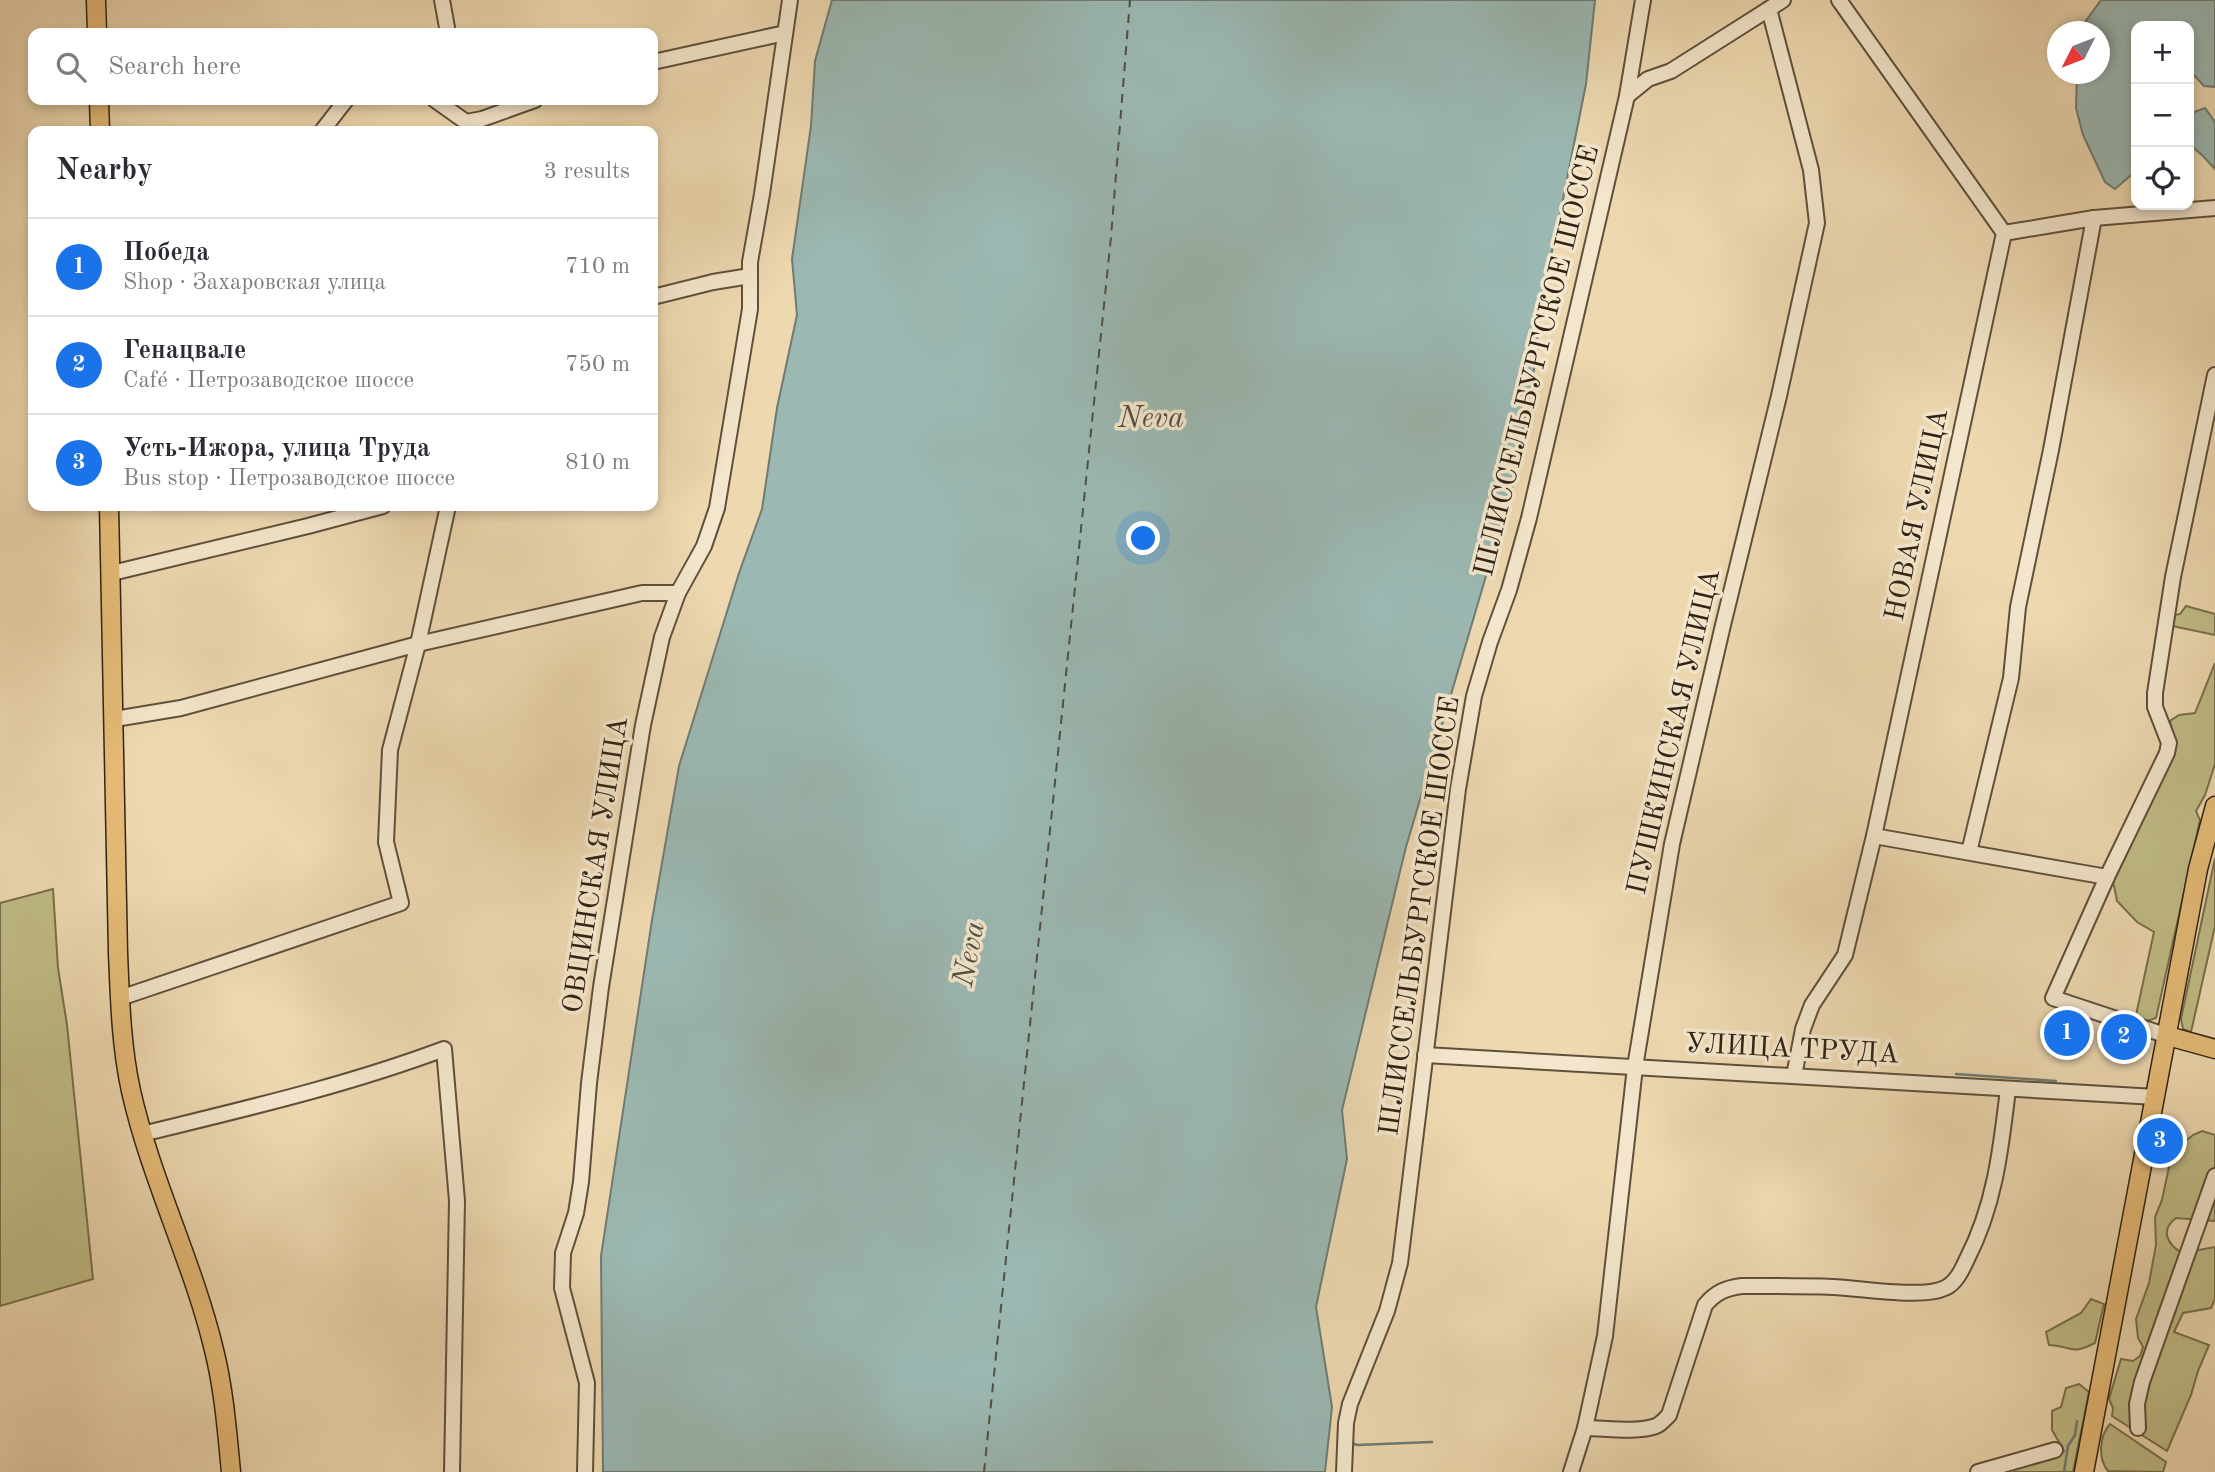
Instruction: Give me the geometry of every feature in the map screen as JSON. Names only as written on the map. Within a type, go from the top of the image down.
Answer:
[{"type":"main road","points":[[96,0],[97,28]]},
{"type":"main road","points":[[99,105],[100,126]]},
{"type":"main road","points":[[109,511],[120,998],[124,1054],[142,1134],[214,1350],[227,1419],[231,1472]]},
{"type":"main road","points":[[2084,1472],[2199,869],[2215,806]]},
{"type":"main road","points":[[2168,1036],[2215,1049]]},
{"type":"street","points":[[442,0],[447,28]]},
{"type":"street","name":"ОВЦИНСКАЯ УЛИЦА","points":[[585,1472],[587,1383],[562,1288],[564,1253],[576,1213],[581,1182],[589,1083],[601,987],[643,725],[662,637],[678,593],[704,546],[717,508],[750,309],[750,262],[790,0]]},
{"type":"street","name":"ШЛИССЕЛЬБУРГСКОЕ ШОССЕ","points":[[1344,1472],[1346,1423],[1350,1404],[1387,1311],[1399,1264],[1458,789],[1474,696],[1509,590],[1529,518],[1627,96],[1643,0]]},
{"type":"street","points":[[1627,96],[1648,79],[1671,71],[1783,0]]},
{"type":"street","points":[[1839,0],[2004,233],[2094,218],[2215,208]]},
{"type":"street","name":"ПУШКИНСКАЯ УЛИЦА","points":[[1571,1472],[1585,1428],[1605,1336],[1635,1067],[1672,844],[1779,397],[1816,223],[1811,170],[1769,9]]},
{"type":"street","points":[[658,61],[785,33]]},
{"type":"street","points":[[326,126],[342,105]]},
{"type":"street","points":[[441,105],[466,122],[521,105]]},
{"type":"street","points":[[451,113],[457,105]]},
{"type":"street","points":[[1969,852],[2011,678],[2018,607],[2051,450],[2094,218]]},
{"type":"street","name":"НОВАЯ УЛИЦА","points":[[1794,1076],[1803,1030],[1812,1005],[1845,955],[1874,836],[2004,233]]},
{"type":"street","points":[[658,296],[750,276]]},
{"type":"street","points":[[2168,1036],[2053,998],[2167,753],[2169,743],[2155,707],[2155,692],[2174,577],[2215,375]]},
{"type":"street","points":[[111,573],[364,511]]},
{"type":"street","points":[[120,998],[401,903],[386,842],[390,750],[418,644],[447,511]]},
{"type":"street","points":[[115,719],[181,708],[418,644],[642,593],[678,593]]},
{"type":"street","points":[[1874,836],[2107,877]]},
{"type":"street","points":[[142,1134],[294,1097],[391,1069],[444,1049],[457,1201],[452,1472]]},
{"type":"street","name":"УЛИЦА ТРУДА","points":[[1425,1055],[2156,1097]]},
{"type":"street","points":[[1585,1428],[1643,1428],[1655,1427],[1662,1422],[1669,1415],[1705,1305],[1712,1296],[1728,1288],[1819,1287],[1920,1293],[1936,1292],[1948,1287],[1959,1275],[1986,1214],[1998,1171],[2008,1089]]},
{"type":"street","points":[[2138,1428],[2137,1404],[2142,1382],[2215,1176]]},
{"type":"street","points":[[1978,1472],[2055,1450]]},
{"type":"shaded area","points":[[2186,606],[2215,614],[2215,635],[2172,626],[2174,615],[2180,614]]},
{"type":"shaded area","points":[[2215,663],[2215,764],[2205,795],[2196,811],[2200,820],[2156,1018],[2147,1021],[2136,1015],[2154,932],[2137,922],[2117,901],[2113,881],[2174,738],[2170,721],[2179,715],[2195,713]]},
{"type":"shaded area","points":[[2215,858],[2215,926],[2191,1032],[2183,1029],[2181,1019]]},
{"type":"shaded area","points":[[53,889],[58,968],[67,1025],[93,1279],[0,1306],[0,903]]},
{"type":"shaded area","points":[[2202,1131],[2215,1135],[2215,1221],[2176,1218],[2168,1227],[2167,1237],[2182,1253],[2215,1247],[2215,1299],[2211,1308],[2183,1313],[2174,1332],[2209,1345],[2167,1451],[2112,1416],[2113,1408],[2109,1399],[2121,1359],[2133,1361],[2140,1356],[2143,1347],[2138,1338],[2136,1319],[2149,1283],[2156,1245],[2155,1217],[2162,1200],[2173,1153],[2193,1135]]},
{"type":"shaded area","points":[[2091,1299],[2104,1304],[2095,1343],[2076,1350],[2049,1345],[2046,1332],[2081,1313]]},
{"type":"shaded area","points":[[2079,1384],[2089,1392],[2073,1472],[2014,1472],[2015,1467],[2064,1451],[2052,1430],[2052,1411],[2061,1407],[2066,1388]]},
{"type":"shaded area","points":[[2110,1424],[2166,1462],[2163,1472],[2108,1471],[2101,1447]]},
{"type":"water","name":"Neva","points":[[832,0],[1595,0],[1586,84],[1536,319],[1538,348],[1507,515],[1486,576],[1406,847],[1342,1110],[1347,1159],[1316,1307],[1332,1407],[1325,1472],[603,1472],[601,1256],[652,920],[679,766],[739,573],[762,509],[777,408],[797,315],[792,259],[811,126],[815,61]]},
{"type":"water","points":[[2101,0],[2215,0],[2215,87],[2204,86],[2194,75],[2194,21],[2131,21],[2131,175],[2115,189],[2105,182],[2083,135],[2076,108],[2077,84],[2110,84],[2110,21],[2086,21]]},
{"type":"water","points":[[2205,108],[2215,122],[2215,169],[2194,148],[2194,112]]},
{"type":"waterway","points":[[1956,1074],[2056,1081]]},
{"type":"waterway","points":[[2064,1472],[2068,1446],[2075,1435],[2077,1421]]},
{"type":"waterway","points":[[1352,1443],[1432,1442]]},
{"type":"ferry route","points":[[984,1472],[1111,237],[1130,0]]},
{"type":"place","name":"Победа","points":[[2067,1033]]},
{"type":"place","name":"Генацвале","points":[[2124,1037]]},
{"type":"place","name":"Усть-Ижора, улица Труда","points":[[2160,1141]]}]
